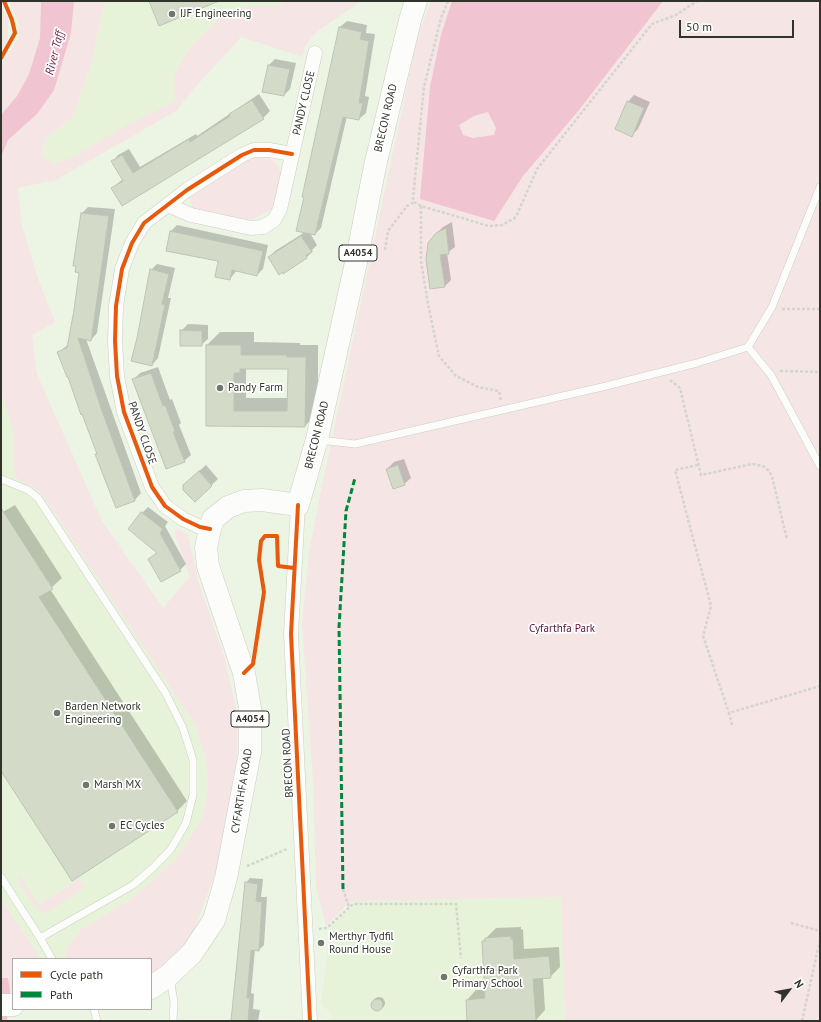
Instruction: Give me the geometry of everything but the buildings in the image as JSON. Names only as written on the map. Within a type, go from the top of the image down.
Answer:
[{"type":"main road","name":"BRECON ROAD","points":[[298,505],[317,439],[357,258],[375,166],[410,20],[416,1]]},
{"type":"main road","name":"CYFARTHFA ROAD","points":[[152,987],[170,976],[192,953],[214,920],[228,870],[250,752],[250,708],[244,673],[208,566],[206,548],[213,519],[228,507],[244,501],[262,500],[298,505]]},
{"type":"street","name":"PANDY CLOSE","points":[[168,205],[190,215],[251,228],[263,227],[274,220],[280,209],[316,53]]},
{"type":"street","name":"PANDY CLOSE","points":[[210,529],[200,527],[165,506],[152,487],[124,412],[117,376],[115,341],[116,306],[122,269],[132,243],[144,223],[187,190],[242,155],[254,150],[269,150],[292,154]]},
{"type":"street","name":"BRECON ROAD","points":[[298,505],[291,634],[300,846],[310,1021]]},
{"type":"lane","points":[[317,439],[354,444],[602,387],[697,363],[748,347],[772,307],[820,187]]},
{"type":"lane","points":[[748,347],[770,375],[820,466]]},
{"type":"lane","points":[[1,479],[28,490],[38,498],[165,692],[183,728],[193,760],[194,795],[186,823],[171,849],[154,867],[133,884],[40,938]]},
{"type":"lane","points":[[1,877],[51,958]]},
{"type":"lane","points":[[170,976],[174,1002],[173,1021]]},
{"type":"lane","points":[[94,1010],[97,1021]]},
{"type":"path","points":[[414,202],[415,167],[424,87],[441,18],[448,1]]},
{"type":"path","points":[[414,202],[421,206],[489,226],[502,225],[516,217],[537,169],[652,24],[676,15],[696,1]]},
{"type":"path","points":[[385,250],[388,231],[407,206],[414,202]]},
{"type":"path","points":[[421,206],[421,261],[439,356],[456,376],[478,387],[499,391],[503,409]]},
{"type":"path","points":[[772,307],[779,309],[820,309]]},
{"type":"path","points":[[666,370],[673,384],[680,388],[701,475],[752,464],[763,466],[772,476],[787,540]]},
{"type":"path","points":[[770,375],[776,371],[820,372]]},
{"type":"path","points":[[698,465],[675,470],[710,606],[703,636],[732,725]]},
{"type":"path","points":[[729,713],[820,686]]},
{"type":"path","points":[[228,870],[237,871],[294,846],[300,846]]},
{"type":"path","points":[[343,889],[349,906]]},
{"type":"path","points":[[305,930],[327,928],[349,906],[353,904],[456,904],[461,958]]},
{"type":"path","points":[[792,924],[820,931]]},
{"type":"path","points":[[802,1021],[820,940]]},
{"type":"shaded area","points":[[104,1],[288,1],[276,6],[248,6],[190,47],[173,77],[175,101],[127,125],[76,155],[54,164],[42,155],[45,139],[73,117],[92,62]]},
{"type":"shaded area","points":[[1,391],[13,431],[13,476],[39,491],[196,726],[206,761],[208,784],[202,818],[176,859],[130,900],[83,928],[69,943],[64,958],[39,958],[36,951],[1,899]]},
{"type":"shaded area","name":"Cyfarthfa Park Primary School","points":[[562,897],[565,1021],[334,1021],[328,1010],[323,1006],[321,1001],[327,953],[332,951],[331,937],[328,930],[352,907],[353,901]]},
{"type":"green space","points":[[9,1],[41,1],[40,38],[29,74],[17,96],[1,115],[1,66],[19,37],[19,24]]},
{"type":"green space","points":[[74,1],[104,1],[92,62],[73,117],[45,139],[42,155],[54,164],[76,155],[127,125],[175,101],[173,77],[190,47],[223,15],[248,6],[276,6],[288,1],[361,1],[314,34],[305,46],[303,57],[241,37],[176,111],[56,180],[17,188],[23,229],[37,276],[55,322],[32,335],[37,374],[102,521],[163,608],[190,577],[174,533],[178,528],[188,535],[199,583],[225,659],[237,713],[237,753],[221,857],[194,931],[181,952],[152,975],[152,958],[64,958],[69,943],[83,928],[130,900],[176,859],[202,818],[208,784],[206,761],[196,726],[51,508],[39,491],[13,476],[13,431],[1,391],[1,157],[8,140],[37,114],[71,33]]},
{"type":"green space","name":"Cyfarthfa Park","points":[[431,1],[820,1],[820,1021],[565,1021],[561,897],[353,901],[326,926],[316,887],[313,781],[302,624],[309,552],[418,35]]},
{"type":"green space","points":[[1,5],[8,19],[8,40],[1,51]]},
{"type":"green space","points":[[258,156],[269,157],[278,165],[282,176],[275,203],[270,210],[254,219],[245,220],[197,210],[192,207],[190,200],[192,195],[247,159]]},
{"type":"green space","points":[[20,876],[39,905],[69,886],[78,877],[85,887],[46,914],[35,907],[16,879]]},
{"type":"green space","points":[[1,899],[36,951],[39,958],[12,958],[12,991],[10,991],[8,978],[1,978]]},
{"type":"water","name":"River Taff","points":[[41,1],[74,1],[71,33],[54,90],[37,114],[8,140],[1,157],[1,115],[17,96],[29,74],[40,38]]},
{"type":"water","points":[[452,1],[663,1],[579,110],[523,176],[494,221],[420,199],[430,87],[441,35]],"holes":[[[488,112],[496,128],[494,135],[473,138],[463,135],[459,125],[474,116]]]},
{"type":"water","points":[[1,978],[8,978],[10,991],[7,1021],[1,1021]]},
{"type":"marked path","points":[[343,889],[339,627],[346,511],[355,478]]},
{"type":"cycle path","points":[[1,58],[15,33],[12,20],[4,1]]},
{"type":"cycle path","points":[[210,529],[200,527],[183,519],[165,506],[152,487],[124,412],[117,376],[115,341],[116,306],[122,269],[132,243],[144,223],[187,190],[242,155],[254,150],[269,150],[292,154]]},
{"type":"cycle path","points":[[298,505],[291,634],[310,1021]]},
{"type":"cycle path","points":[[244,673],[253,664],[264,592],[259,560],[261,541],[265,536],[277,536],[278,566],[294,568]]},
{"type":"place","name":"IJF Engineering","points":[[172,14]]},
{"type":"place","name":"Pandy Farm","points":[[220,388]]},
{"type":"place","name":"Barden Network Engineering","points":[[57,713]]},
{"type":"place","name":"Marsh MX","points":[[86,785]]},
{"type":"place","name":"EC Cycles","points":[[112,826]]},
{"type":"place","name":"Merthyr Tydfil Round House","points":[[321,943]]},
{"type":"place","name":"Cyfarthfa Park Primary School","points":[[444,977]]}]
